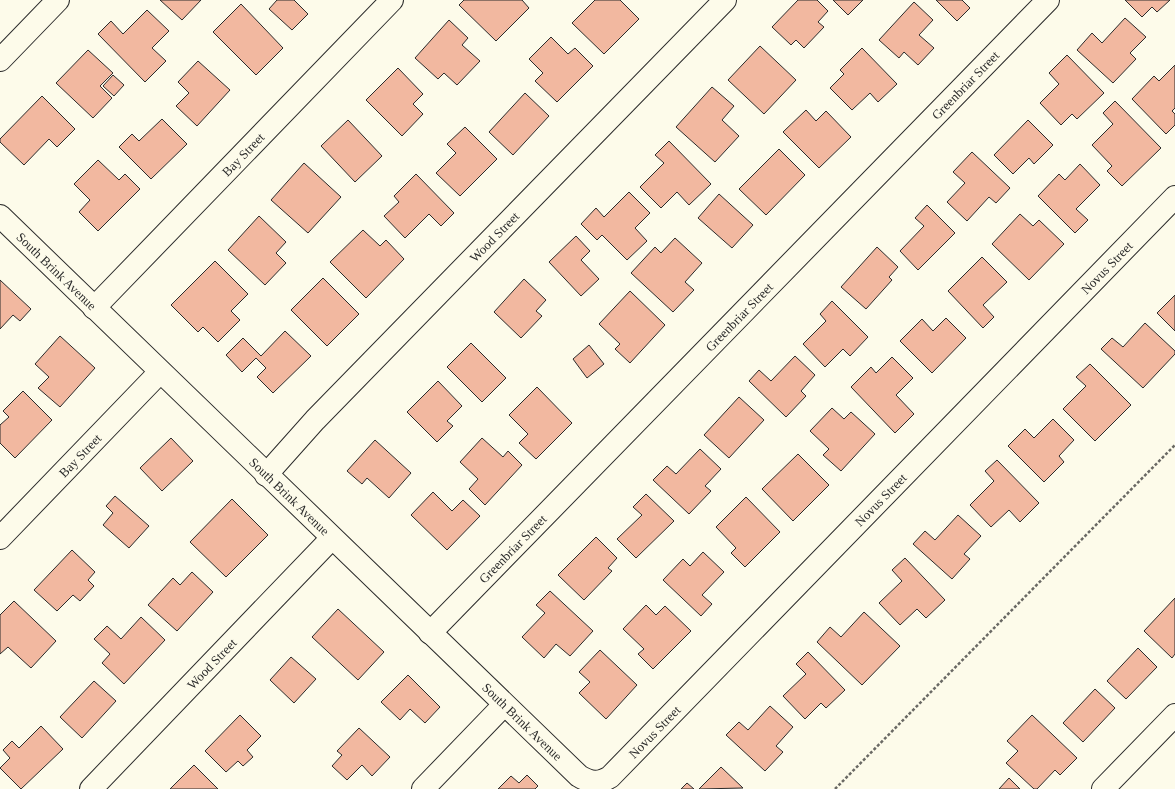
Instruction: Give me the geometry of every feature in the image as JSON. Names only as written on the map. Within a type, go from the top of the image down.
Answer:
[{"type":"street","points":[[0,60],[58,0]]},
{"type":"street","name":"Bay Street","points":[[94,308],[392,0]]},
{"type":"street","name":"Wood Street","points":[[266,475],[326,409],[725,0]]},
{"type":"street","name":"Greenbriar Street","points":[[430,633],[1048,0]]},
{"type":"street","name":"Novus Street","points":[[579,776],[589,782],[601,783],[610,777],[1175,197]]},
{"type":"street","name":"South Brink Avenue","points":[[0,216],[266,475],[579,776]]},
{"type":"street","name":"Bay Street","points":[[0,538],[160,372]]},
{"type":"street","name":"Wood Street","points":[[91,789],[332,538]]},
{"type":"street","points":[[423,789],[504,705]]},
{"type":"street","points":[[1103,789],[1175,715]]},
{"type":"path","points":[[835,789],[1175,445]]},
{"type":"building","points":[[160,0],[201,0],[182,20]]},
{"type":"building","points":[[277,0],[294,0],[308,14],[292,30],[269,9]]},
{"type":"building","points":[[464,0],[522,0],[529,8],[496,41],[459,5]]},
{"type":"building","points":[[595,0],[620,0],[639,19],[604,54],[572,23]]},
{"type":"building","points":[[798,0],[817,0],[828,11],[818,22],[824,27],[804,48],[796,40],[791,45],[772,27]]},
{"type":"building","points":[[833,0],[863,0],[848,15]]},
{"type":"building","points":[[936,0],[962,0],[970,8],[957,21]]},
{"type":"building","points":[[1125,0],[1170,0],[1157,12],[1152,7],[1142,17]]},
{"type":"building","points":[[914,2],[933,20],[919,35],[934,48],[918,65],[904,52],[899,58],[879,40]]},
{"type":"building","points":[[241,4],[283,48],[256,75],[213,32]]},
{"type":"building","points":[[147,10],[169,31],[152,48],[166,61],[145,82],[98,34],[111,21],[123,34]]},
{"type":"building","points":[[1125,18],[1146,37],[1130,53],[1136,59],[1113,83],[1077,50],[1092,33],[1102,43]]},
{"type":"building","points":[[449,20],[468,38],[462,45],[480,61],[457,85],[444,73],[438,79],[415,58]]},
{"type":"building","points":[[551,37],[568,54],[575,48],[593,66],[557,102],[535,81],[543,73],[529,59]]},
{"type":"building","points":[[760,46],[796,80],[764,114],[728,80]]},
{"type":"building","points":[[862,48],[897,84],[878,102],[870,93],[852,110],[830,88],[844,74],[840,70]]},
{"type":"building","points":[[88,50],[113,73],[100,86],[112,98],[93,118],[56,83]]},
{"type":"building","points":[[1067,55],[1104,93],[1077,119],[1072,114],[1061,125],[1040,103],[1059,84],[1049,73]]},
{"type":"building","points":[[198,61],[230,90],[197,126],[176,106],[189,93],[178,82]]},
{"type":"building","points":[[1175,65],[1175,108],[1172,111],[1175,114],[1175,125],[1166,134],[1132,99],[1154,76],[1159,81]]},
{"type":"building","points":[[398,68],[423,94],[413,104],[423,114],[402,136],[366,100]]},
{"type":"building","points":[[113,75],[124,85],[114,96],[103,86]]},
{"type":"building","points":[[712,87],[734,106],[722,120],[739,136],[715,162],[676,127]]},
{"type":"building","points":[[525,93],[549,116],[513,155],[489,132]]},
{"type":"building","points":[[42,96],[75,129],[57,147],[49,139],[24,165],[0,142],[0,139]]},
{"type":"building","points":[[1115,101],[1161,148],[1122,186],[1107,171],[1112,166],[1092,145],[1113,124],[1103,113]]},
{"type":"building","points":[[806,110],[816,121],[826,111],[851,137],[819,168],[783,132]]},
{"type":"building","points":[[162,119],[187,144],[151,179],[119,147],[132,134],[139,141]]},
{"type":"building","points":[[348,120],[382,156],[355,182],[321,146]]},
{"type":"building","points":[[1028,120],[1053,145],[1034,164],[1029,158],[1013,174],[994,155]]},
{"type":"building","points":[[465,127],[497,159],[460,196],[436,173],[456,153],[447,144]]},
{"type":"building","points":[[669,141],[711,184],[689,205],[677,192],[661,208],[640,187],[664,163],[655,155]]},
{"type":"building","points":[[779,149],[805,175],[766,215],[739,189]]},
{"type":"building","points":[[972,152],[1010,188],[996,203],[989,197],[967,221],[947,202],[965,183],[953,172]]},
{"type":"building","points":[[98,160],[119,180],[125,174],[140,189],[98,231],[79,212],[90,200],[74,184]]},
{"type":"building","points":[[304,163],[341,197],[308,233],[271,200]]},
{"type":"building","points":[[1080,164],[1100,185],[1076,209],[1088,220],[1075,233],[1038,196],[1059,174],[1065,180]]},
{"type":"building","points":[[416,174],[454,213],[441,226],[429,214],[405,238],[384,216],[399,202],[394,196]]},
{"type":"building","points":[[629,192],[650,213],[635,228],[647,241],[627,260],[602,235],[597,240],[581,224],[596,208],[604,217]]},
{"type":"building","points":[[719,194],[753,225],[732,248],[698,218]]},
{"type":"building","points":[[927,205],[955,233],[918,270],[900,251],[924,226],[915,218]]},
{"type":"building","points":[[1020,214],[1033,226],[1039,220],[1064,244],[1029,280],[992,244]]},
{"type":"building","points":[[259,216],[286,242],[276,253],[286,263],[265,285],[228,250]]},
{"type":"building","points":[[363,230],[380,246],[386,240],[404,259],[366,298],[330,262]]},
{"type":"building","points":[[576,236],[590,251],[581,260],[599,279],[581,296],[549,262]]},
{"type":"building","points":[[675,238],[702,263],[685,282],[694,290],[673,312],[631,273],[655,247],[661,253]]},
{"type":"building","points":[[877,247],[898,267],[889,277],[892,280],[866,309],[841,287]]},
{"type":"building","points":[[982,257],[1007,282],[983,305],[994,317],[983,328],[948,291]]},
{"type":"building","points":[[215,261],[248,294],[231,311],[240,320],[218,342],[203,327],[198,332],[171,305]]},
{"type":"building","points":[[323,278],[359,314],[327,346],[291,310]]},
{"type":"building","points":[[524,279],[546,300],[536,311],[542,316],[521,338],[494,312]]},
{"type":"building","points":[[0,280],[31,309],[20,321],[13,315],[0,329]]},
{"type":"building","points":[[630,291],[665,325],[630,363],[615,349],[620,344],[599,324]]},
{"type":"building","points":[[1175,295],[1175,331],[1157,313]]},
{"type":"building","points":[[832,301],[868,337],[850,356],[843,349],[825,367],[803,344],[826,321],[820,314]]},
{"type":"building","points":[[946,318],[966,338],[932,373],[900,341],[922,319],[933,331]]},
{"type":"building","points":[[1145,323],[1175,351],[1175,354],[1143,388],[1101,349],[1112,338],[1123,347]]},
{"type":"building","points":[[285,331],[311,356],[273,393],[257,377],[266,368],[256,358],[242,372],[226,355],[243,338],[261,356]]},
{"type":"building","points":[[60,336],[95,368],[60,407],[38,388],[49,377],[35,364]]},
{"type":"building","points":[[471,343],[506,378],[482,402],[447,367]]},
{"type":"building","points":[[589,345],[604,364],[587,378],[573,359]]},
{"type":"building","points":[[795,356],[815,375],[801,391],[806,396],[786,417],[749,381],[759,370],[771,381]]},
{"type":"building","points":[[892,357],[913,378],[896,395],[914,414],[895,433],[851,387],[871,367],[876,373]]},
{"type":"building","points":[[1090,364],[1131,405],[1095,441],[1063,409],[1086,386],[1076,377]]},
{"type":"building","points":[[438,381],[462,406],[447,421],[453,426],[437,442],[407,412]]},
{"type":"building","points":[[537,387],[572,423],[536,459],[519,443],[528,434],[509,415]]},
{"type":"building","points":[[23,391],[52,420],[15,458],[0,443],[0,425],[9,417],[3,411]]},
{"type":"building","points":[[739,397],[764,420],[729,458],[704,435]]},
{"type":"building","points":[[832,408],[844,419],[851,412],[875,434],[841,471],[823,455],[829,449],[810,431]]},
{"type":"building","points":[[1053,419],[1074,440],[1059,456],[1064,462],[1044,482],[1008,446],[1025,429],[1034,438]]},
{"type":"building","points":[[171,438],[193,461],[162,491],[140,468]]},
{"type":"building","points":[[482,438],[503,457],[508,451],[522,465],[485,505],[469,489],[478,479],[460,462]]},
{"type":"building","points":[[375,440],[411,473],[389,498],[367,478],[362,484],[347,471]]},
{"type":"building","points":[[700,449],[721,469],[705,486],[711,491],[689,514],[653,480],[667,466],[676,474]]},
{"type":"building","points":[[798,454],[829,485],[793,521],[762,489]]},
{"type":"building","points":[[997,460],[1039,503],[1020,522],[1009,510],[991,527],[970,505],[994,481],[985,471]]},
{"type":"building","points":[[433,492],[452,511],[463,500],[480,516],[447,550],[411,515]]},
{"type":"building","points":[[646,494],[674,521],[636,558],[617,539],[642,515],[633,507]]},
{"type":"building","points":[[115,496],[149,526],[129,548],[103,525],[113,513],[106,506]]},
{"type":"building","points":[[746,497],[780,532],[745,567],[731,553],[736,548],[716,527]]},
{"type":"building","points":[[232,499],[268,535],[226,577],[190,542]]},
{"type":"building","points":[[958,515],[981,536],[964,554],[970,559],[952,579],[913,544],[925,531],[935,540]]},
{"type":"building","points":[[596,537],[617,558],[608,568],[612,571],[584,600],[558,575]]},
{"type":"building","points":[[72,550],[95,572],[88,580],[94,586],[80,601],[73,595],[57,611],[34,590]]},
{"type":"building","points":[[703,552],[724,572],[702,595],[712,604],[701,616],[663,580],[683,559],[690,566]]},
{"type":"building","points":[[905,558],[945,600],[926,618],[917,609],[900,625],[879,603],[902,581],[892,570]]},
{"type":"building","points":[[192,572],[213,592],[177,631],[148,605],[173,578],[180,585]]},
{"type":"building","points":[[550,591],[593,631],[570,656],[556,644],[544,658],[522,637],[545,613],[536,605]]},
{"type":"building","points":[[1175,598],[1175,654],[1172,658],[1144,631]]},
{"type":"building","points":[[14,601],[56,641],[31,668],[8,647],[0,654],[0,615]]},
{"type":"building","points":[[646,605],[656,615],[665,606],[691,631],[653,669],[638,654],[644,649],[623,629]]},
{"type":"building","points":[[338,609],[384,652],[358,680],[312,637]]},
{"type":"building","points":[[864,612],[900,646],[862,685],[817,642],[830,627],[841,637]]},
{"type":"building","points":[[141,617],[165,640],[124,684],[102,663],[110,654],[94,639],[107,626],[121,639]]},
{"type":"building","points":[[1138,648],[1157,667],[1126,699],[1107,681]]},
{"type":"building","points":[[600,650],[637,685],[606,719],[579,693],[590,682],[579,672]]},
{"type":"building","points":[[808,652],[845,690],[826,708],[821,703],[805,719],[783,696],[806,674],[796,664]]},
{"type":"building","points":[[291,657],[316,679],[294,703],[270,680]]},
{"type":"building","points":[[408,675],[440,707],[425,723],[410,709],[400,720],[381,702]]},
{"type":"building","points":[[94,681],[116,701],[82,738],[60,717]]},
{"type":"building","points":[[1095,689],[1115,708],[1083,742],[1063,723]]},
{"type":"building","points":[[770,706],[793,727],[776,746],[783,752],[765,771],[726,735],[739,722],[748,730]]},
{"type":"building","points":[[240,715],[261,736],[247,750],[253,757],[243,766],[238,761],[226,772],[205,751]]},
{"type":"building","points":[[1032,715],[1077,758],[1060,775],[1055,770],[1037,789],[1034,789],[1006,763],[1018,751],[1007,741]]},
{"type":"building","points":[[41,726],[63,749],[21,789],[0,768],[10,758],[3,750],[12,741],[19,748]]},
{"type":"building","points":[[359,728],[390,757],[372,776],[362,765],[347,780],[332,766],[342,755],[337,751]]},
{"type":"building","points":[[194,765],[218,789],[170,789]]},
{"type":"building","points":[[721,767],[743,788],[699,789]]},
{"type":"building","points":[[527,775],[538,786],[535,789],[498,789],[511,776],[519,783]]},
{"type":"building","points":[[1009,778],[1020,789],[999,789]]},
{"type":"building","points":[[687,783],[694,789],[681,789]]}]
